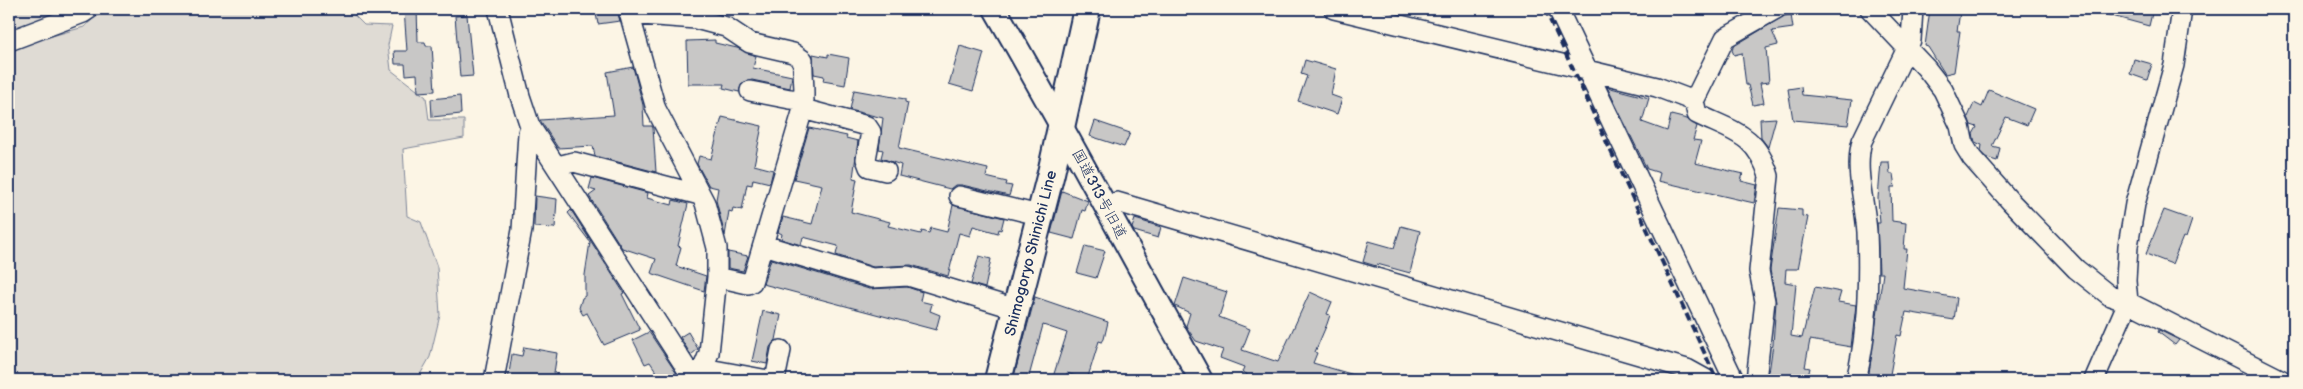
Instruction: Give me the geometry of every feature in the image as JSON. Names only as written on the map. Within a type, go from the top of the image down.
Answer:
[{"type":"main road","name":"Shimogoryo Shinichi Line","points":[[998,380],[1062,126],[1087,9]]},
{"type":"street","points":[[9,41],[83,14],[89,9]]},
{"type":"street","points":[[498,9],[520,96],[530,126],[696,374]]},
{"type":"street","name":"国道313号旧道","points":[[995,9],[1062,126],[1104,206],[1201,380]]},
{"type":"street","points":[[1334,9],[1657,88],[1694,101]]},
{"type":"street","points":[[1558,9],[1734,380]]},
{"type":"street","points":[[1756,380],[1765,301],[1759,271],[1769,176],[1765,162],[1750,140],[1698,114],[1694,101],[1725,38],[1776,9]]},
{"type":"street","points":[[1870,9],[1908,47],[1943,90],[1960,126],[1964,145],[1972,158],[2011,202],[2076,269],[2110,296],[2128,302],[2282,380]]},
{"type":"street","points":[[1856,380],[1866,328],[1867,231],[1858,154],[1862,141],[1911,40],[1913,9]]},
{"type":"street","points":[[2094,380],[2128,302],[2126,280],[2128,246],[2135,204],[2174,65],[2182,9]]},
{"type":"street","points":[[696,374],[709,352],[717,277],[717,248],[704,203],[656,110],[628,11],[696,19],[726,27],[750,43],[799,55],[804,60],[803,74],[806,90],[803,105],[752,282],[748,284],[717,277]]},
{"type":"street","points":[[750,92],[790,99],[867,126],[871,132],[866,158],[869,167],[886,171]]},
{"type":"street","points":[[494,380],[522,230],[530,126]]},
{"type":"street","points":[[558,166],[574,162],[700,195]]},
{"type":"street","points":[[959,196],[1039,215]]},
{"type":"street","points":[[1104,206],[1116,202],[1145,210],[1687,369],[1707,380]]},
{"type":"street","points":[[764,245],[872,278],[908,276],[1016,308]]},
{"type":"street","points":[[775,380],[781,350]]},
{"type":"street","points":[[696,374],[768,380]]},
{"type":"shaded area","points":[[9,9],[82,9],[9,34]]},
{"type":"shaded area","points":[[104,9],[348,9],[364,25],[392,26],[388,45],[391,70],[426,97],[429,120],[464,120],[464,138],[403,149],[407,216],[421,222],[437,267],[440,315],[430,357],[417,380],[9,380],[9,48],[84,27]]},
{"type":"building","points":[[404,9],[417,9],[418,42],[425,42],[426,46],[432,46],[435,91],[418,92],[417,74],[406,75],[405,64],[395,64],[394,51],[407,51]]},
{"type":"building","points":[[595,9],[617,9],[620,21],[598,24]]},
{"type":"building","points":[[1930,9],[1960,12],[1957,31],[1960,31],[1954,72],[1945,74],[1928,47],[1925,46]]},
{"type":"building","points":[[2102,9],[2153,9],[2149,26],[2101,13]]},
{"type":"building","points":[[467,15],[473,76],[460,77],[455,16]]},
{"type":"building","points":[[1791,15],[1793,28],[1772,31],[1778,45],[1766,48],[1769,82],[1760,83],[1764,103],[1753,105],[1748,85],[1746,85],[1742,53],[1734,55],[1732,50],[1734,46],[1784,16]]},
{"type":"building","points":[[715,40],[715,43],[737,48],[756,56],[753,68],[792,76],[790,88],[752,80],[742,83],[739,92],[723,88],[724,84],[688,84],[687,41]]},
{"type":"building","points":[[960,46],[984,53],[973,91],[949,84]]},
{"type":"building","points":[[813,54],[828,57],[828,54],[849,58],[845,85],[823,81],[824,76],[814,74]]},
{"type":"building","points":[[2134,59],[2152,64],[2147,80],[2130,74]]},
{"type":"building","points":[[1305,60],[1336,69],[1331,95],[1342,99],[1337,114],[1298,101],[1307,76],[1301,74]]},
{"type":"building","points":[[633,67],[643,105],[644,126],[652,126],[653,128],[656,172],[595,156],[593,146],[558,148],[540,120],[614,115],[607,72]]},
{"type":"building","points":[[1607,87],[1649,98],[1642,122],[1667,131],[1671,115],[1687,119],[1697,126],[1693,140],[1701,141],[1695,163],[1743,174],[1741,181],[1757,185],[1754,203],[1658,181],[1660,173],[1647,169]]},
{"type":"building","points":[[1801,87],[1802,95],[1852,100],[1848,125],[1793,120],[1788,89]]},
{"type":"building","points":[[854,90],[905,99],[905,102],[908,103],[899,148],[988,169],[986,177],[1007,182],[1006,185],[1012,186],[1009,196],[962,185],[955,185],[950,189],[899,176],[901,165],[881,158],[883,150],[879,149],[883,118],[850,110]]},
{"type":"building","points":[[1989,90],[2034,109],[2027,125],[2006,117],[1992,146],[2000,148],[1997,161],[1987,158],[1981,151],[1982,145],[1975,142],[1973,134],[1977,127],[1971,125],[1968,117],[1974,103],[1982,107]]},
{"type":"building","points":[[460,96],[461,114],[432,117],[431,99]]},
{"type":"building","points":[[722,117],[762,126],[754,165],[773,170],[770,183],[753,179],[752,185],[747,184],[742,210],[733,208],[732,212],[729,211],[725,236],[716,200],[718,188],[709,186],[697,164],[699,156],[711,159]]},
{"type":"building","points":[[1776,118],[1768,147],[1761,138],[1760,119]]},
{"type":"building","points":[[1095,121],[1130,133],[1124,147],[1090,136]]},
{"type":"building","points":[[809,128],[847,136],[846,138],[858,141],[853,178],[857,179],[851,212],[890,222],[888,226],[921,234],[922,231],[929,233],[931,228],[947,232],[953,205],[1004,218],[1001,230],[999,229],[998,233],[973,226],[970,236],[959,233],[948,276],[911,265],[873,267],[836,255],[838,246],[803,237],[801,245],[781,239],[782,234],[778,232],[783,217],[812,224],[822,185],[794,179]]},
{"type":"building","points":[[1881,162],[1889,162],[1890,174],[1893,174],[1895,187],[1891,187],[1892,221],[1906,223],[1904,249],[1907,249],[1903,288],[1957,298],[1954,320],[1906,312],[1901,336],[1897,335],[1889,380],[1868,380],[1883,273],[1879,273],[1877,223],[1880,223],[1878,198]]},
{"type":"building","points":[[592,178],[648,193],[647,198],[672,205],[673,200],[688,204],[678,246],[681,247],[676,266],[706,276],[704,291],[651,273],[656,259],[622,248],[589,196],[596,191],[589,189]]},
{"type":"building","points":[[1062,191],[1088,201],[1085,211],[1082,210],[1074,239],[1051,233]]},
{"type":"building","points":[[535,196],[557,199],[555,228],[534,227]]},
{"type":"building","points":[[1779,208],[1802,210],[1802,216],[1808,217],[1798,269],[1786,269],[1785,282],[1796,284],[1791,336],[1802,338],[1815,287],[1841,292],[1838,302],[1856,305],[1851,347],[1810,340],[1805,367],[1810,368],[1807,380],[1768,380],[1776,302],[1770,270]]},
{"type":"building","points":[[571,210],[624,293],[622,294],[640,330],[604,345],[587,313],[583,315],[579,308],[582,298],[585,296],[585,275],[590,242],[568,213]]},
{"type":"building","points":[[2164,210],[2192,220],[2186,238],[2183,237],[2172,264],[2146,254]]},
{"type":"building","points":[[1135,219],[1161,227],[1158,238],[1134,231],[1132,228]]},
{"type":"building","points":[[1401,226],[1420,231],[1410,273],[1363,262],[1369,241],[1394,248]]},
{"type":"building","points":[[1085,246],[1105,251],[1096,278],[1077,273]]},
{"type":"building","points":[[728,252],[748,256],[743,271],[728,268]]},
{"type":"building","points":[[979,256],[991,259],[985,288],[971,284]]},
{"type":"building","points":[[771,259],[869,289],[907,287],[922,292],[920,301],[932,304],[930,311],[940,315],[936,330],[763,284]]},
{"type":"building","points":[[1184,278],[1227,292],[1219,317],[1250,329],[1242,350],[1278,362],[1310,292],[1332,302],[1327,314],[1330,315],[1315,352],[1317,353],[1313,363],[1361,377],[1360,380],[1245,380],[1247,374],[1242,372],[1244,367],[1220,358],[1223,350],[1196,341],[1186,326],[1190,313],[1175,306]]},
{"type":"building","points":[[1035,297],[1108,322],[1104,339],[1102,342],[1099,341],[1087,380],[1067,373],[1065,380],[1052,380],[1067,333],[1043,325],[1028,380],[1013,380]]},
{"type":"building","points":[[763,311],[781,315],[776,340],[770,347],[767,364],[752,361]]},
{"type":"building","points":[[2159,330],[2179,340],[2175,345],[2158,332]]},
{"type":"building","points":[[649,332],[681,380],[662,380],[650,362],[645,364],[633,340]]},
{"type":"building","points":[[688,332],[698,349],[691,355],[680,337]]},
{"type":"building","points":[[524,347],[557,353],[553,380],[508,380],[512,354],[522,356]]},
{"type":"railway","points":[[1545,9],[1717,380]]}]
